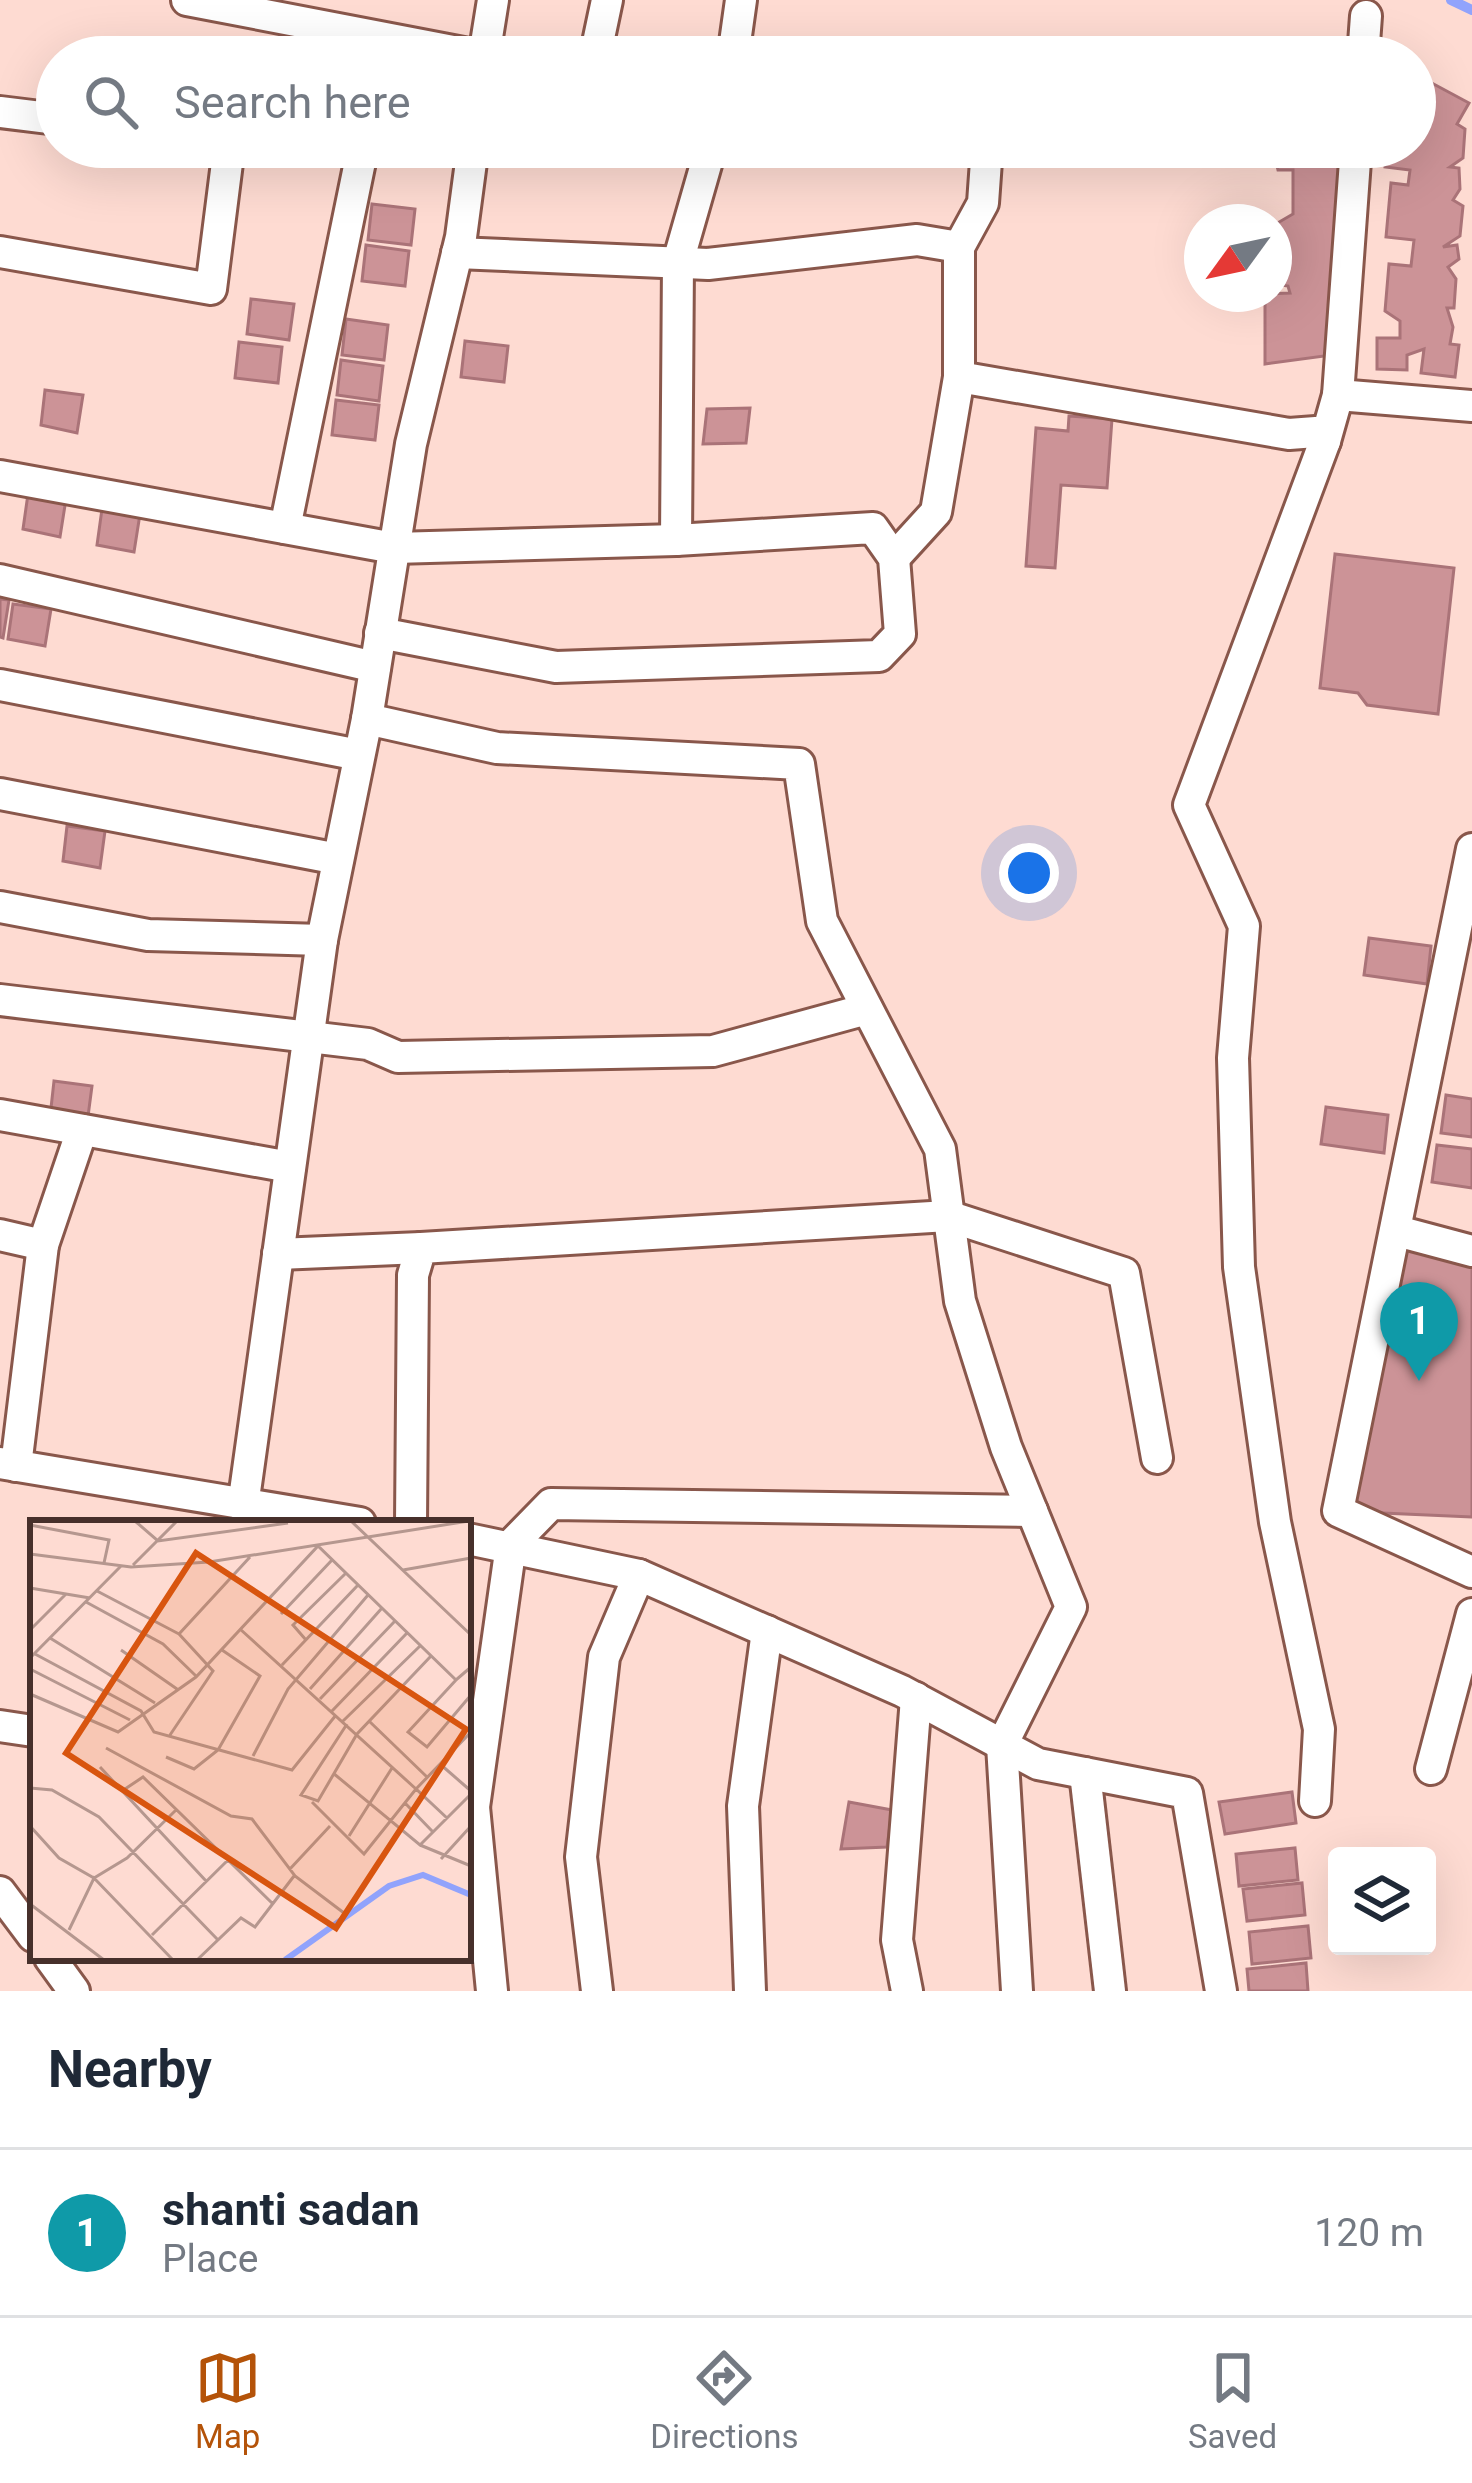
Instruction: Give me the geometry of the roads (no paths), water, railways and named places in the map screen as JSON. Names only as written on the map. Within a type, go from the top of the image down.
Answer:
[{"type":"street","points":[[188,0],[270,8],[351,36]]},
{"type":"street","points":[[487,36],[493,0]]},
{"type":"street","points":[[599,36],[607,0]]},
{"type":"street","points":[[736,36],[741,0]]},
{"type":"street","points":[[1365,36],[1366,16]]},
{"type":"street","points":[[0,112],[36,116]]},
{"type":"street","points":[[0,252],[211,289],[227,168]]},
{"type":"street","points":[[285,528],[359,168]]},
{"type":"street","points":[[243,1505],[322,940],[367,719],[411,444],[457,253],[469,168]]},
{"type":"street","points":[[676,540],[678,262],[705,168]]},
{"type":"street","points":[[894,558],[936,512],[959,377],[959,247],[982,202],[985,168]]},
{"type":"street","points":[[1315,1801],[1319,1729],[1275,1522],[1239,1267],[1233,1058],[1244,926],[1189,805],[1325,441],[1338,394],[1354,168]]},
{"type":"street","points":[[457,253],[708,264],[917,240],[959,247]]},
{"type":"street","points":[[959,377],[1288,434],[1316,432],[1325,441]]},
{"type":"street","points":[[1338,394],[1472,406]]},
{"type":"street","points":[[0,476],[394,548],[676,540],[873,528],[894,558],[900,634],[879,656],[556,668],[380,634]]},
{"type":"street","points":[[0,580],[375,667]]},
{"type":"street","points":[[0,685],[359,754]]},
{"type":"street","points":[[367,719],[497,748],[799,764],[821,921],[940,1149],[960,1300],[1006,1447],[1070,1606],[1002,1745],[1017,1991]]},
{"type":"street","points":[[0,794],[338,859]]},
{"type":"street","points":[[1472,849],[1338,1511],[1472,1572]]},
{"type":"street","points":[[0,908],[148,935],[322,940]]},
{"type":"street","points":[[0,1000],[368,1044],[398,1057],[713,1051],[867,1009]]},
{"type":"street","points":[[0,1115],[290,1168]]},
{"type":"street","points":[[82,1130],[15,1344],[8,1464],[340,1520]]},
{"type":"street","points":[[278,1254],[948,1216],[1124,1273],[1157,1458]]},
{"type":"street","points":[[1397,1231],[1472,1251]]},
{"type":"street","points":[[0,1235],[43,1245]]},
{"type":"street","points":[[411,1520],[413,1275],[421,1248]]},
{"type":"street","points":[[492,1991],[471,1806],[511,1545],[551,1504],[1031,1511]]},
{"type":"street","points":[[471,1539],[639,1575],[916,1698],[1039,1764],[1187,1793],[1221,1991]]},
{"type":"street","points":[[597,1991],[581,1857],[604,1657],[639,1575]]},
{"type":"street","points":[[1431,1769],[1472,1614]]},
{"type":"street","points":[[751,1991],[743,1806],[767,1631]]},
{"type":"street","points":[[908,1991],[897,1940],[916,1698]]},
{"type":"street","points":[[0,1726],[30,1731]]},
{"type":"street","points":[[1085,1773],[1110,1991]]},
{"type":"street","points":[[0,1892],[30,1932]]},
{"type":"street","points":[[52,1961],[74,1991]]},
{"type":"waterway","points":[[1451,0],[1472,10]]},
{"type":"place","name":"shanti sadan","points":[[1419,1381]]}]
